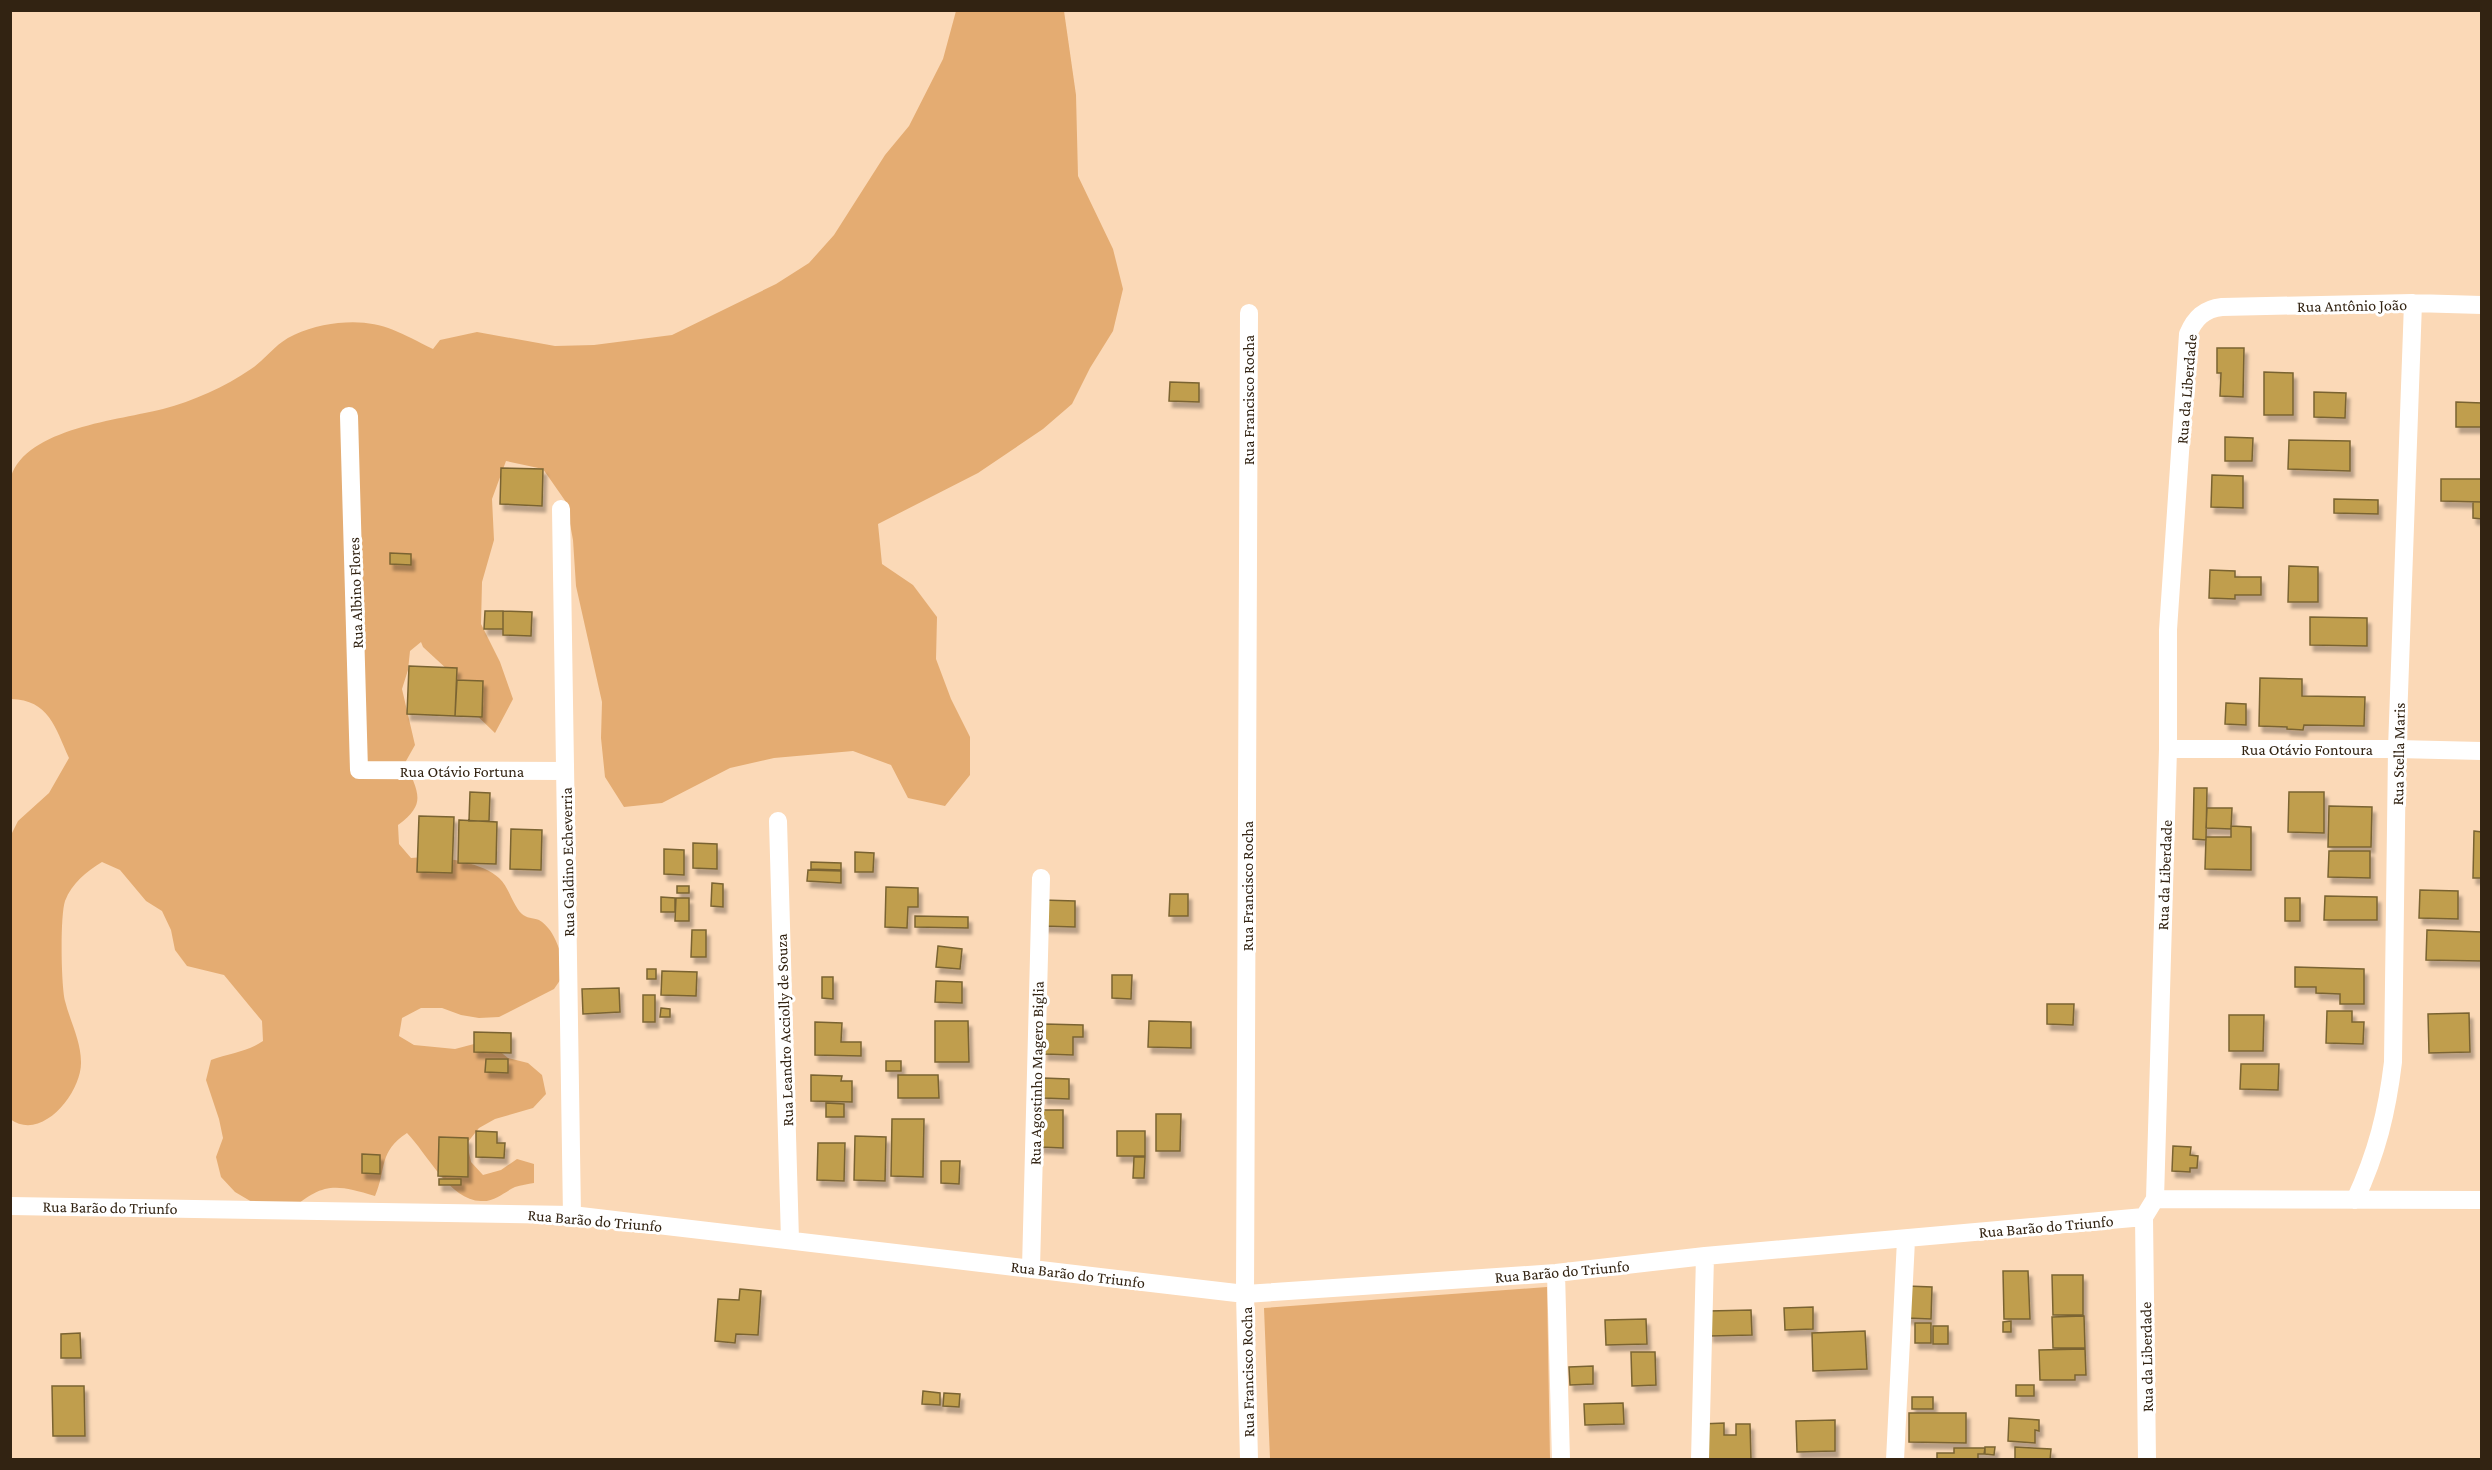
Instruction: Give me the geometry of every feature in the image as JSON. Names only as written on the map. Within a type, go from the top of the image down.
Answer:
[{"type":"street","name":"Rua Antônio João","points":[[2222,307],[2412,303],[2481,305]]},
{"type":"street","name":"Rua Stella Maris","points":[[2355,1200],[2371,1166],[2387,1112],[2393,1062],[2397,749],[2412,303]]},
{"type":"street","name":"Rua da Liberdade","points":[[2147,1460],[2144,1217],[2155,1198],[2168,749],[2168,630],[2187,334],[2199,316],[2210,308],[2222,307]]},
{"type":"street","name":"Rua Francisco Rocha","points":[[1249,313],[1245,1294],[1249,1460]]},
{"type":"street","name":"Rua Albino Flores","points":[[350,416],[359,770]]},
{"type":"street","name":"Rua Galdino Echeverria","points":[[561,508],[572,1215]]},
{"type":"street","name":"Rua Otávio Fontoura","points":[[2168,749],[2481,751]]},
{"type":"street","name":"Rua Otávio Fortuna","points":[[359,770],[565,771]]},
{"type":"street","name":"Rua Leandro Acciolly de Souza","points":[[778,820],[790,1240]]},
{"type":"street","name":"Rua Agostinho Magero Biglia","points":[[1031,1268],[1041,878]]},
{"type":"street","points":[[2155,1198],[2481,1200]]},
{"type":"street","name":"Rua Barão do Triunfo","points":[[10,1206],[572,1215],[1245,1294],[1556,1273],[1705,1256],[1906,1240],[2144,1217]]},
{"type":"street","points":[[1895,1460],[1906,1240]]},
{"type":"street","points":[[1700,1460],[1705,1256]]},
{"type":"street","points":[[1556,1273],[1561,1460]]},
{"type":"shaded area","points":[[956,11],[1064,11],[1076,95],[1078,176],[1113,249],[1123,289],[1113,331],[1090,368],[1072,404],[1043,429],[978,473],[878,524],[882,564],[913,585],[937,617],[936,659],[951,699],[970,737],[970,775],[945,806],[908,798],[891,765],[853,751],[774,758],[730,768],[662,803],[624,807],[605,777],[601,738],[602,702],[576,586],[573,540],[566,502],[543,469],[506,461],[492,499],[494,540],[482,582],[481,624],[500,662],[513,699],[495,733],[467,706],[449,671],[423,647],[421,642],[410,651],[408,670],[402,689],[415,745],[406,761],[416,789],[417,803],[408,817],[398,825],[399,844],[411,858],[432,857],[457,860],[481,867],[499,878],[522,914],[539,920],[550,930],[560,951],[565,973],[554,989],[499,1017],[479,1018],[461,1015],[442,1008],[421,1008],[402,1018],[399,1036],[414,1045],[455,1049],[474,1044],[493,1046],[508,1058],[528,1063],[542,1075],[546,1094],[533,1108],[495,1119],[479,1128],[467,1143],[471,1162],[483,1175],[501,1170],[517,1159],[534,1164],[534,1183],[515,1187],[491,1200],[470,1199],[449,1184],[407,1133],[391,1147],[387,1154],[375,1196],[348,1189],[328,1188],[310,1195],[288,1212],[252,1202],[235,1192],[221,1177],[216,1157],[223,1138],[206,1080],[211,1060],[244,1050],[263,1041],[262,1021],[224,975],[187,966],[175,950],[171,930],[162,911],[146,901],[120,870],[102,862],[76,883],[63,909],[64,992],[79,1046],[80,1074],[67,1100],[47,1119],[35,1124],[22,1125],[10,1119],[10,837],[18,821],[49,793],[69,758],[49,717],[34,704],[11,699],[11,477],[20,460],[35,447],[76,429],[163,409],[208,393],[251,369],[288,338],[323,325],[352,322],[377,325],[398,332],[433,349],[440,340],[477,332],[555,346],[594,345],[672,335],[776,284],[809,263],[834,235],[885,155],[909,126],[943,59]]},
{"type":"shaded area","points":[[1547,1287],[1550,1459],[1270,1459],[1264,1308]]},
{"type":"building","points":[[2217,348],[2244,348],[2243,397],[2220,396],[2221,373],[2217,373]]},
{"type":"building","points":[[2264,372],[2293,373],[2293,415],[2264,415]]},
{"type":"building","points":[[1170,382],[1199,383],[1199,402],[1169,401]]},
{"type":"building","points":[[2314,392],[2346,393],[2345,418],[2314,417]]},
{"type":"building","points":[[2456,402],[2482,403],[2482,427],[2456,427]]},
{"type":"building","points":[[2225,437],[2253,438],[2252,461],[2225,461]]},
{"type":"building","points":[[2289,440],[2350,441],[2350,471],[2288,469]]},
{"type":"building","points":[[501,468],[543,469],[542,506],[500,504]]},
{"type":"building","points":[[2212,475],[2243,476],[2243,508],[2211,507]]},
{"type":"building","points":[[2441,479],[2482,479],[2482,502],[2441,501]]},
{"type":"building","points":[[2334,499],[2378,500],[2378,514],[2334,513]]},
{"type":"building","points":[[2473,502],[2482,502],[2482,519],[2473,518]]},
{"type":"building","points":[[390,553],[411,554],[411,565],[390,564]]},
{"type":"building","points":[[2289,566],[2318,567],[2318,602],[2288,602]]},
{"type":"building","points":[[2210,570],[2235,571],[2235,577],[2261,577],[2261,595],[2235,595],[2235,599],[2209,598]]},
{"type":"building","points":[[485,611],[503,611],[503,629],[484,629]]},
{"type":"building","points":[[503,611],[532,612],[531,636],[503,635]]},
{"type":"building","points":[[2310,617],[2367,618],[2367,646],[2310,645]]},
{"type":"building","points":[[409,666],[457,668],[455,716],[407,714]]},
{"type":"building","points":[[2260,678],[2302,679],[2302,696],[2365,697],[2364,726],[2304,725],[2303,730],[2259,726]]},
{"type":"building","points":[[457,680],[483,681],[482,717],[455,716]]},
{"type":"building","points":[[2226,703],[2246,704],[2246,725],[2225,724]]},
{"type":"building","points":[[2194,788],[2207,788],[2206,840],[2193,839]]},
{"type":"building","points":[[470,792],[490,793],[489,821],[469,821]]},
{"type":"building","points":[[2289,792],[2324,792],[2324,833],[2288,832]]},
{"type":"building","points":[[2329,806],[2372,807],[2371,847],[2328,847]]},
{"type":"building","points":[[2207,808],[2232,808],[2231,829],[2206,828]]},
{"type":"building","points":[[419,816],[454,817],[452,873],[417,872]]},
{"type":"building","points":[[459,820],[497,822],[496,864],[458,863]]},
{"type":"building","points":[[2231,826],[2251,827],[2251,870],[2205,869],[2206,837],[2231,837]]},
{"type":"building","points":[[511,829],[542,830],[541,870],[510,869]]},
{"type":"building","points":[[2474,831],[2482,832],[2482,878],[2473,878]]},
{"type":"building","points":[[693,843],[717,844],[717,869],[693,868]]},
{"type":"building","points":[[664,849],[684,850],[684,875],[664,874]]},
{"type":"building","points":[[2329,851],[2370,851],[2370,878],[2328,877]]},
{"type":"building","points":[[855,852],[874,853],[873,872],[855,872]]},
{"type":"building","points":[[811,862],[841,863],[841,870],[811,869]]},
{"type":"building","points":[[808,870],[841,871],[841,883],[807,881]]},
{"type":"building","points":[[712,883],[723,884],[723,907],[711,906]]},
{"type":"building","points":[[677,886],[689,886],[689,893],[677,893]]},
{"type":"building","points":[[886,887],[918,888],[918,907],[908,907],[907,928],[885,927]]},
{"type":"building","points":[[2420,890],[2458,891],[2458,919],[2419,918]]},
{"type":"building","points":[[1170,894],[1188,894],[1188,916],[1169,916]]},
{"type":"building","points":[[2325,896],[2377,897],[2377,920],[2324,920]]},
{"type":"building","points":[[661,897],[675,898],[675,912],[661,912]]},
{"type":"building","points":[[676,898],[689,898],[689,921],[675,921]]},
{"type":"building","points":[[2285,898],[2300,898],[2300,921],[2285,921]]},
{"type":"building","points":[[1043,900],[1075,901],[1075,927],[1043,926]]},
{"type":"building","points":[[915,916],[968,917],[968,928],[915,927]]},
{"type":"building","points":[[692,930],[706,930],[706,957],[691,957]]},
{"type":"building","points":[[2427,930],[2482,932],[2481,961],[2426,960]]},
{"type":"building","points":[[938,946],[962,949],[960,969],[936,967]]},
{"type":"building","points":[[2295,967],[2364,969],[2364,1004],[2340,1004],[2340,994],[2316,993],[2316,987],[2295,987]]},
{"type":"building","points":[[647,969],[656,969],[656,979],[647,979]]},
{"type":"building","points":[[662,971],[697,972],[696,996],[661,995]]},
{"type":"building","points":[[1112,975],[1132,975],[1131,999],[1112,998]]},
{"type":"building","points":[[822,977],[833,977],[833,999],[822,998]]},
{"type":"building","points":[[936,981],[962,982],[962,1003],[935,1002]]},
{"type":"building","points":[[619,988],[620,1012],[583,1014],[582,989]]},
{"type":"building","points":[[643,995],[655,995],[655,1022],[643,1022]]},
{"type":"building","points":[[2047,1004],[2074,1004],[2073,1025],[2047,1024]]},
{"type":"building","points":[[661,1008],[670,1009],[670,1017],[660,1017]]},
{"type":"building","points":[[2327,1011],[2352,1011],[2352,1022],[2364,1022],[2363,1044],[2326,1043]]},
{"type":"building","points":[[2469,1013],[2470,1052],[2429,1053],[2428,1014]]},
{"type":"building","points":[[2229,1015],[2264,1015],[2263,1051],[2229,1051]]},
{"type":"building","points":[[935,1021],[968,1021],[969,1062],[935,1062]]},
{"type":"building","points":[[1149,1021],[1191,1022],[1191,1048],[1148,1047]]},
{"type":"building","points":[[815,1022],[842,1023],[841,1042],[861,1042],[861,1056],[815,1055]]},
{"type":"building","points":[[1045,1024],[1083,1025],[1083,1037],[1073,1037],[1073,1055],[1044,1054]]},
{"type":"building","points":[[474,1032],[511,1033],[511,1053],[474,1052]]},
{"type":"building","points":[[486,1059],[508,1059],[508,1073],[485,1072]]},
{"type":"building","points":[[886,1061],[901,1061],[901,1071],[886,1071]]},
{"type":"building","points":[[2241,1064],[2279,1064],[2278,1090],[2240,1089]]},
{"type":"building","points":[[811,1075],[842,1076],[841,1081],[852,1081],[852,1102],[811,1101]]},
{"type":"building","points":[[898,1075],[938,1075],[939,1098],[898,1098]]},
{"type":"building","points":[[1043,1078],[1069,1079],[1069,1099],[1043,1098]]},
{"type":"building","points":[[826,1103],[844,1104],[844,1117],[826,1117]]},
{"type":"building","points":[[1040,1110],[1063,1110],[1063,1148],[1040,1147]]},
{"type":"building","points":[[1156,1114],[1181,1114],[1180,1151],[1156,1151]]},
{"type":"building","points":[[892,1119],[924,1119],[923,1177],[891,1176]]},
{"type":"building","points":[[476,1131],[497,1132],[497,1143],[505,1143],[504,1158],[476,1157]]},
{"type":"building","points":[[1117,1131],[1145,1131],[1145,1156],[1117,1156]]},
{"type":"building","points":[[855,1136],[886,1137],[885,1181],[854,1180]]},
{"type":"building","points":[[439,1137],[468,1138],[468,1177],[438,1176]]},
{"type":"building","points":[[818,1143],[845,1143],[844,1181],[817,1180]]},
{"type":"building","points":[[2173,1146],[2191,1147],[2190,1155],[2198,1156],[2197,1168],[2190,1168],[2190,1172],[2172,1171]]},
{"type":"building","points":[[362,1154],[380,1155],[380,1174],[362,1173]]},
{"type":"building","points":[[1134,1157],[1145,1157],[1144,1178],[1133,1178]]},
{"type":"building","points":[[941,1161],[960,1161],[959,1184],[941,1183]]},
{"type":"building","points":[[439,1179],[461,1179],[461,1185],[439,1185]]},
{"type":"building","points":[[2003,1271],[2028,1271],[2030,1319],[2004,1319]]},
{"type":"building","points":[[2052,1275],[2083,1275],[2083,1315],[2053,1315]]},
{"type":"building","points":[[1907,1286],[1932,1287],[1931,1319],[1907,1318]]},
{"type":"building","points":[[740,1289],[761,1291],[758,1335],[736,1334],[735,1343],[715,1341],[718,1299],[739,1300]]},
{"type":"building","points":[[1813,1307],[1813,1329],[1785,1330],[1784,1308]]},
{"type":"building","points":[[1751,1310],[1752,1335],[1710,1336],[1709,1311]]},
{"type":"building","points":[[2084,1316],[2085,1348],[2053,1348],[2052,1317]]},
{"type":"building","points":[[1646,1319],[1647,1344],[1606,1345],[1605,1320]]},
{"type":"building","points":[[2011,1321],[2011,1332],[2003,1332],[2003,1322]]},
{"type":"building","points":[[1915,1323],[1931,1323],[1931,1343],[1915,1343]]},
{"type":"building","points":[[1933,1326],[1948,1326],[1948,1344],[1933,1344]]},
{"type":"building","points":[[1865,1331],[1867,1369],[1813,1371],[1812,1333]]},
{"type":"building","points":[[80,1333],[81,1358],[61,1358],[61,1334]]},
{"type":"building","points":[[2085,1349],[2086,1375],[2075,1375],[2075,1380],[2040,1380],[2039,1350]]},
{"type":"building","points":[[1631,1352],[1655,1352],[1656,1385],[1632,1386]]},
{"type":"building","points":[[1593,1366],[1593,1384],[1570,1385],[1569,1367]]},
{"type":"building","points":[[2016,1385],[2034,1385],[2034,1396],[2016,1396]]},
{"type":"building","points":[[52,1386],[84,1386],[85,1436],[53,1436]]},
{"type":"building","points":[[923,1391],[940,1393],[940,1405],[922,1404]]},
{"type":"building","points":[[944,1393],[960,1394],[959,1407],[943,1406]]},
{"type":"building","points":[[1912,1397],[1933,1397],[1933,1409],[1912,1409]]},
{"type":"building","points":[[1623,1403],[1624,1424],[1585,1425],[1584,1404]]},
{"type":"building","points":[[1909,1413],[1966,1413],[1966,1443],[1909,1442]]},
{"type":"building","points":[[2009,1418],[2039,1420],[2039,1431],[2035,1430],[2035,1443],[2008,1441]]},
{"type":"building","points":[[1835,1420],[1835,1451],[1797,1452],[1796,1421]]},
{"type":"building","points":[[1724,1423],[1724,1435],[1736,1435],[1736,1424],[1750,1424],[1751,1460],[1708,1460],[1701,1424]]},
{"type":"building","points":[[1985,1447],[1995,1447],[1994,1455],[1985,1454]]},
{"type":"building","points":[[2015,1447],[2051,1449],[2050,1460],[2015,1460]]},
{"type":"building","points":[[1954,1448],[1985,1448],[1984,1454],[1978,1454],[1978,1460],[1937,1460],[1937,1453],[1954,1453]]}]
